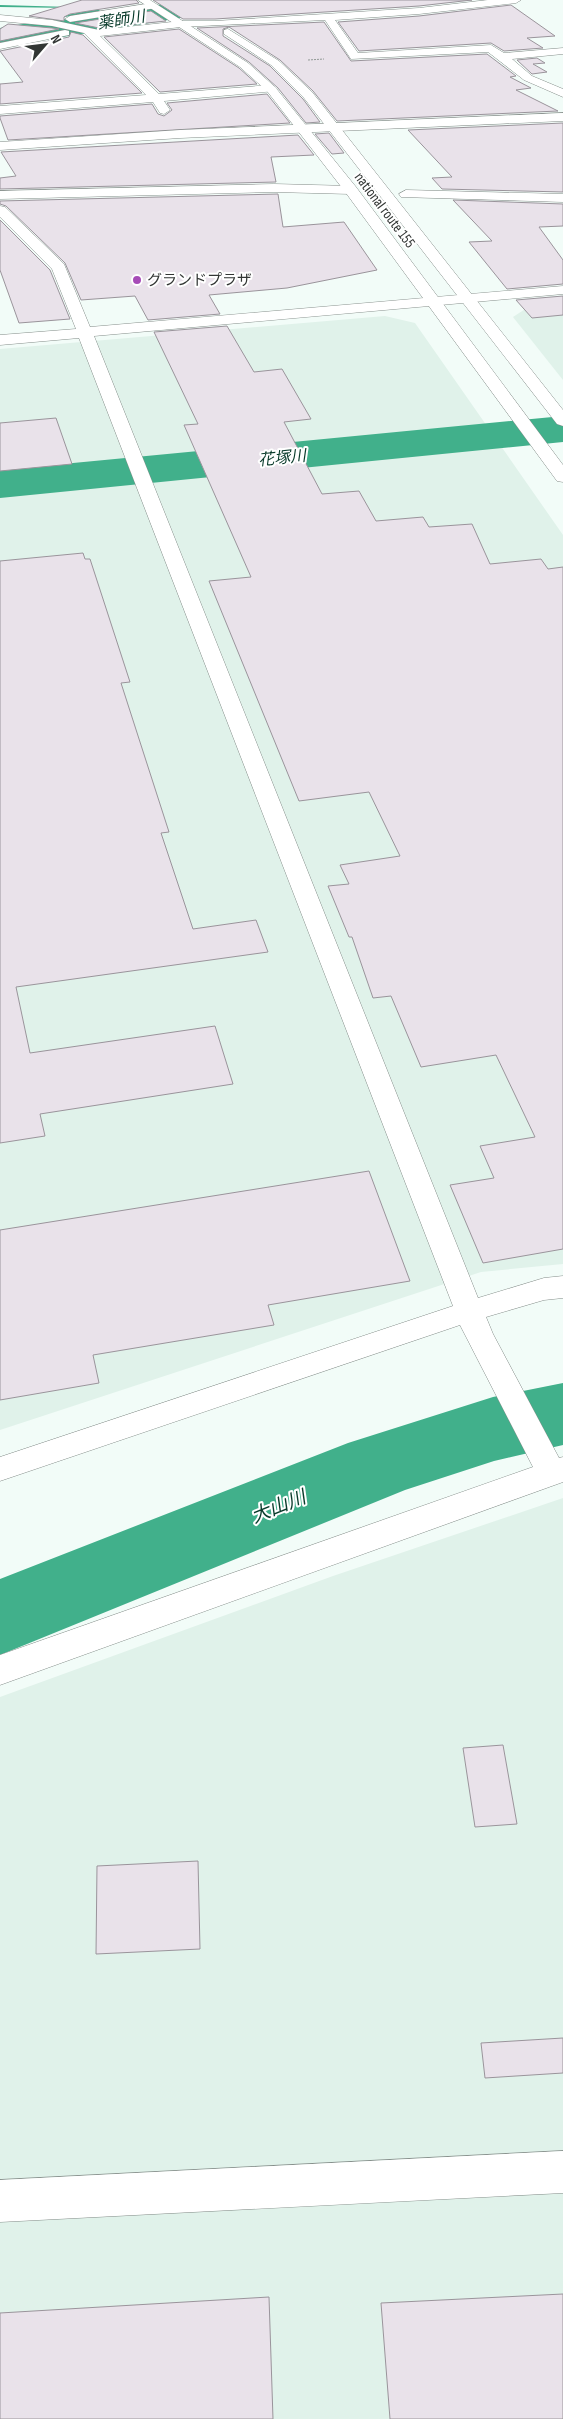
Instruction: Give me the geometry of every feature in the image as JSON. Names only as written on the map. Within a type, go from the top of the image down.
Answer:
[{"type":"main road","points":[[0,18],[49,23],[84,30],[114,32],[215,18],[328,18],[419,11],[516,0]]},
{"type":"main road","points":[[10,30],[147,3]]},
{"type":"main road","name":"national route 155","points":[[147,3],[244,65],[271,89],[351,190],[563,477]]},
{"type":"main road","name":"national route 155","points":[[196,12],[215,18],[275,63],[308,95],[469,298],[563,421]]},
{"type":"main road","points":[[328,18],[355,56],[491,48],[528,78],[563,93]]},
{"type":"main road","points":[[0,46],[84,30]]},
{"type":"main road","points":[[84,30],[157,99],[180,134]]},
{"type":"main road","points":[[501,56],[563,51]]},
{"type":"main road","points":[[0,110],[66,110],[157,99],[271,89]]},
{"type":"main road","points":[[1,144],[79,136],[180,134],[563,117]]},
{"type":"main road","points":[[0,196],[274,188],[351,190]]},
{"type":"main road","points":[[406,194],[563,198]]},
{"type":"main road","points":[[0,210],[59,267],[474,1322],[552,1465],[0,1670]]},
{"type":"main road","points":[[0,231],[18,228]]},
{"type":"main road","points":[[0,340],[563,290]]},
{"type":"main road","points":[[0,1469],[474,1322],[544,1289],[563,1287]]},
{"type":"main road","points":[[0,2201],[563,2172]]},
{"type":"shaded area","points":[[563,301],[563,380],[513,317],[533,304]]},
{"type":"shaded area","points":[[385,316],[415,323],[563,535],[563,1264],[481,1272],[0,1430],[0,349]]},
{"type":"shaded area","points":[[563,1498],[563,2419],[0,2419],[0,1697],[333,1576]]},
{"type":"building","points":[[82,0],[136,0],[139,3],[70,14],[64,17],[64,21],[29,16]]},
{"type":"building","points":[[153,0],[472,0],[419,6],[215,19],[183,19]]},
{"type":"building","points":[[511,5],[555,36],[527,38],[543,48],[504,51],[491,43],[359,51],[338,22],[419,16]]},
{"type":"building","points":[[151,11],[166,21],[99,28],[75,23]]},
{"type":"building","points":[[324,22],[351,61],[487,54],[516,76],[510,77],[531,88],[516,90],[558,111],[337,121],[313,91],[280,60],[229,27],[223,29],[223,36],[270,66],[303,99],[320,122],[306,123],[278,88],[249,62],[197,28]]},
{"type":"building","points":[[8,24],[59,29],[0,41],[0,29]]},
{"type":"building","points":[[179,29],[239,68],[257,84],[160,92],[104,37]]},
{"type":"building","points":[[71,32],[83,35],[142,93],[0,104],[0,84],[23,82],[0,51],[69,37]]},
{"type":"building","points":[[537,58],[545,63],[533,64],[547,72],[532,74],[517,60]]},
{"type":"building","points":[[267,94],[290,123],[8,140],[0,118],[0,116],[152,104],[158,114],[164,116],[172,110],[167,103]]},
{"type":"building","points":[[563,123],[563,192],[442,189],[432,178],[452,177],[408,130]]},
{"type":"building","points":[[329,133],[344,153],[332,154],[315,134]]},
{"type":"building","points":[[298,135],[314,155],[271,157],[276,182],[0,189],[0,178],[16,176],[1,152]]},
{"type":"building","points":[[278,194],[283,227],[344,222],[377,270],[287,288],[209,295],[220,314],[148,320],[135,296],[81,300],[65,263],[6,206],[0,204],[0,201]]},
{"type":"building","points":[[453,200],[563,204],[563,226],[539,227],[563,260],[563,284],[507,289],[469,242],[492,241]]},
{"type":"building","points":[[0,220],[50,270],[70,319],[19,323],[0,270]]},
{"type":"building","points":[[563,296],[563,315],[532,318],[516,300]]},
{"type":"building","points":[[227,326],[254,372],[282,369],[311,419],[284,422],[322,494],[359,491],[376,521],[423,517],[429,527],[472,524],[490,564],[541,559],[548,569],[563,567],[563,1249],[483,1263],[450,1185],[494,1178],[480,1146],[535,1137],[496,1055],[421,1067],[391,996],[373,998],[352,937],[349,937],[328,886],[349,884],[340,865],[400,856],[369,792],[299,801],[209,581],[251,577],[184,425],[198,424],[154,332]]},
{"type":"building","points":[[56,418],[72,464],[0,471],[0,423]]},
{"type":"building","points":[[83,553],[85,559],[90,559],[130,682],[121,683],[169,832],[161,833],[193,929],[256,920],[268,952],[16,987],[30,1053],[215,1026],[233,1084],[40,1114],[45,1136],[0,1143],[0,561]]},
{"type":"building","points":[[369,1171],[410,1281],[268,1305],[274,1325],[93,1355],[99,1383],[0,1400],[0,1230]]},
{"type":"building","points":[[503,1745],[517,1824],[475,1827],[463,1748]]},
{"type":"building","points":[[198,1861],[200,1949],[96,1954],[97,1866]]},
{"type":"building","points":[[563,2038],[563,2073],[485,2078],[481,2043]]},
{"type":"building","points":[[563,2294],[563,2419],[390,2419],[381,2303]]},
{"type":"building","points":[[269,2297],[273,2419],[0,2419],[0,2313]]},
{"type":"waterway","name":"薬師川","points":[[0,38],[243,0]]},
{"type":"waterway","points":[[0,6],[71,8]]},
{"type":"waterway","points":[[47,19],[98,10]]},
{"type":"waterway","name":"薬師川","points":[[119,14],[129,16]]},
{"type":"waterway","points":[[0,29],[32,23]]},
{"type":"waterway","name":"花塚川","points":[[0,484],[563,429]]},
{"type":"waterway","name":"大山川","points":[[0,1618],[377,1466],[493,1429],[563,1414]]},
{"type":"place","name":"グランドプラザ","points":[[137,280]]}]
